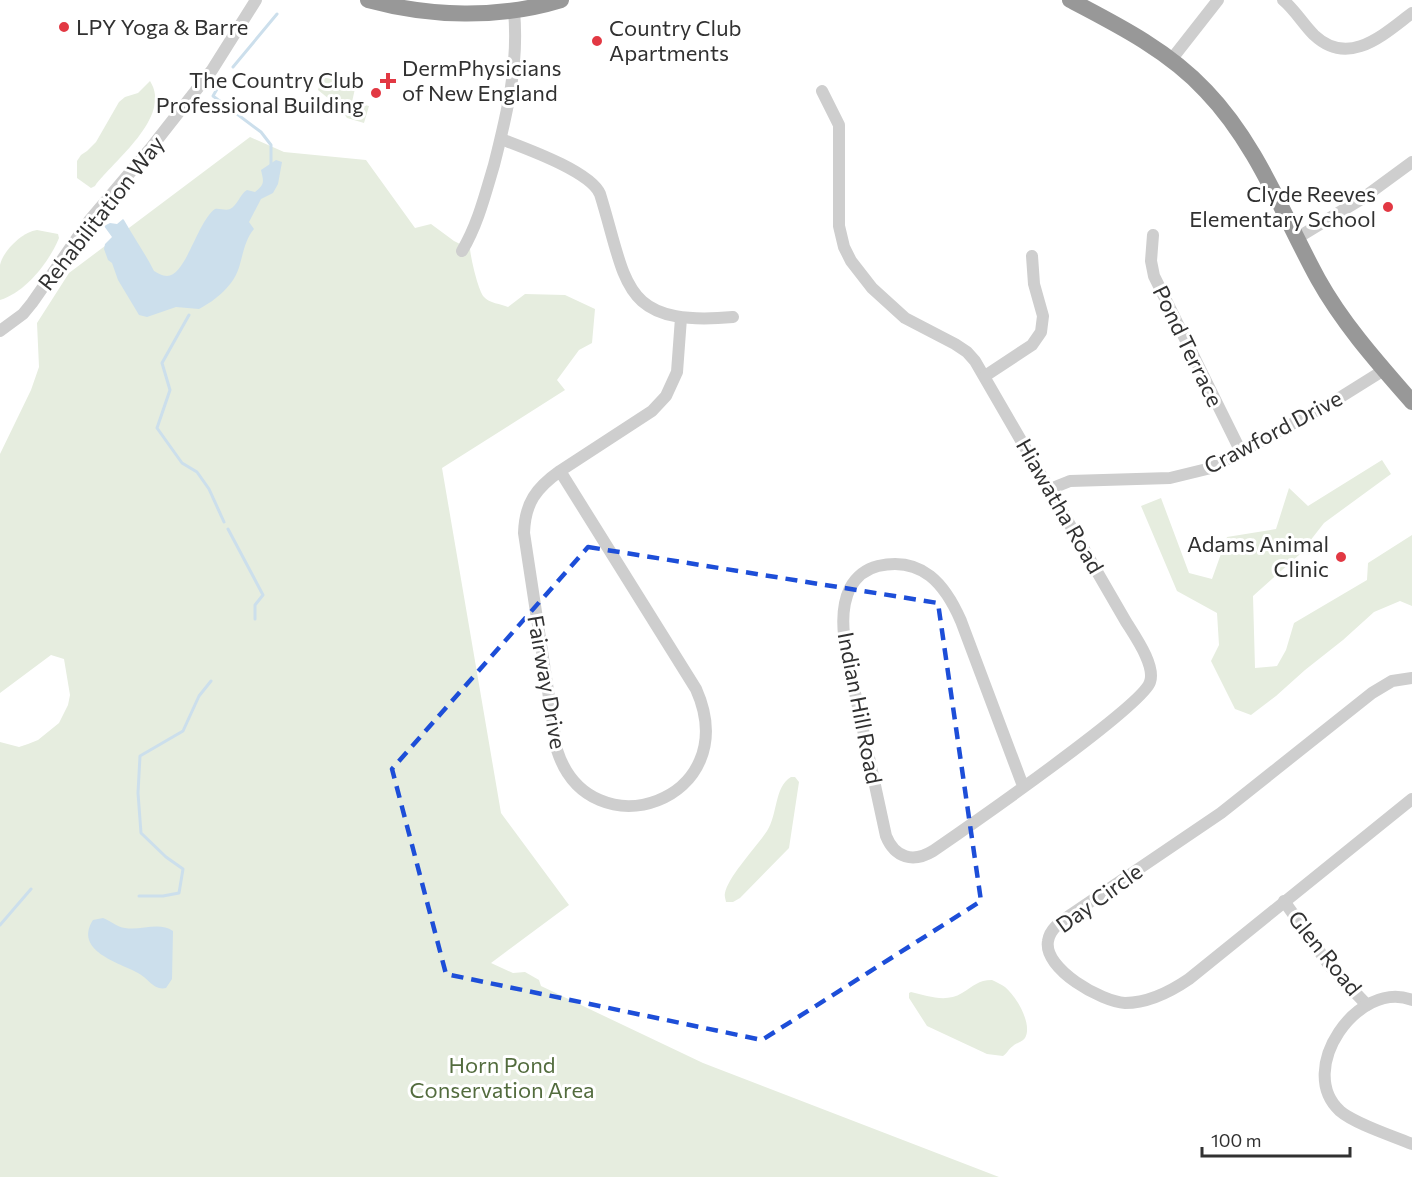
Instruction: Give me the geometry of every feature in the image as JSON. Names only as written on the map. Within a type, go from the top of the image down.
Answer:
[{"type":"highway","points":[[368,0],[411,9],[472,13],[512,4],[561,0]]},
{"type":"highway","points":[[1070,0],[1128,32],[1171,60],[1208,92],[1240,134],[1271,187],[1319,281],[1336,308],[1412,402]]},
{"type":"street","name":"Rehabilitation Way","points":[[0,331],[23,314],[32,303],[89,221],[150,149],[212,70],[256,0]]},
{"type":"street","points":[[1171,60],[1218,0]]},
{"type":"street","points":[[1283,0],[1320,39],[1344,48],[1368,44],[1412,13]]},
{"type":"street","points":[[462,251],[480,213],[507,116],[516,37],[512,4]]},
{"type":"street","name":"Hiawatha Road","points":[[822,91],[839,125],[839,226],[844,247],[851,261],[872,288],[897,311],[910,321],[967,352],[985,376],[1143,650],[1151,677],[1148,687],[1136,701],[1023,786],[933,851],[918,858],[904,857]]},
{"type":"street","points":[[501,139],[561,165],[593,184],[600,194],[630,290],[650,308],[681,318],[704,320],[733,317]]},
{"type":"street","points":[[1297,238],[1363,198],[1412,162]]},
{"type":"street","name":"Pond Terrace","points":[[1153,235],[1151,261],[1154,276],[1242,452]]},
{"type":"street","points":[[985,376],[1030,347],[1041,332],[1043,319],[1034,284],[1032,256]]},
{"type":"street","name":"Fairway Drive","points":[[560,471],[696,689],[703,706],[707,737],[698,766],[677,790],[654,802],[626,806],[606,802],[592,796],[571,777],[560,759],[524,533],[526,513],[543,483],[560,471],[652,411],[666,396],[677,372],[681,318]]},
{"type":"street","name":"Crawford Drive","points":[[1050,489],[1070,480],[1184,476],[1211,468],[1336,400],[1384,370]]},
{"type":"street","name":"Indian Hill Road","points":[[904,857],[894,850],[886,837],[845,644],[843,619],[847,597],[853,583],[864,572],[874,567],[890,564],[912,565],[927,574],[948,595],[961,621],[1023,786]]},
{"type":"street","name":"Day Circle","points":[[1412,678],[1392,681],[1372,693],[1221,813],[1072,914],[1050,934],[1048,950],[1065,973],[1090,991],[1116,1001],[1124,1003],[1144,1001],[1170,991],[1189,979],[1412,799]]},
{"type":"street","name":"Glen Road","points":[[1284,901],[1329,965],[1367,1005]]},
{"type":"street","points":[[1412,1000],[1392,997],[1367,1005],[1347,1023],[1332,1044],[1326,1067],[1326,1087],[1334,1102],[1345,1115],[1412,1144]]},
{"type":"highlighted area","points":[[588,547],[938,603],[981,901],[762,1040],[446,974],[392,769]]},
{"type":"green space","points":[[322,77],[356,84],[352,102],[369,106],[364,123],[347,118],[339,107],[318,90]]},
{"type":"green space","points":[[150,81],[155,95],[154,109],[147,123],[138,138],[91,188],[77,178],[77,161],[96,142],[119,102],[125,97],[138,93]]},
{"type":"green space","name":"Horn Pond Conservation Area","points":[[250,137],[284,152],[366,160],[415,228],[431,224],[454,241],[470,249],[479,288],[489,301],[508,307],[525,294],[565,295],[595,309],[592,343],[579,350],[557,380],[565,390],[442,468],[501,813],[569,905],[491,963],[513,973],[525,972],[539,980],[541,986],[703,1063],[999,1177],[0,1177],[0,742],[19,747],[38,740],[59,723],[70,695],[64,659],[51,655],[0,693],[0,454],[31,390],[39,367],[37,323],[69,273]]},
{"type":"green space","points":[[37,230],[58,234],[59,238],[55,247],[36,275],[19,290],[0,300],[2,260],[19,238]]},
{"type":"green space","points":[[1382,460],[1391,474],[1324,523],[1299,555],[1253,596],[1255,668],[1277,666],[1286,650],[1294,623],[1367,580],[1368,563],[1412,535],[1412,606],[1400,601],[1374,612],[1251,715],[1235,709],[1211,661],[1219,645],[1217,613],[1177,591],[1141,506],[1161,498],[1189,573],[1212,579],[1227,537],[1276,529],[1289,488],[1308,506]]},
{"type":"green space","points":[[791,777],[795,777],[799,782],[789,848],[740,898],[733,902],[726,902],[727,886],[767,831],[782,787]]},
{"type":"green space","points":[[992,980],[1005,987],[1014,997],[1027,1025],[1025,1038],[1011,1047],[1003,1056],[987,1054],[927,1026],[909,998],[911,992],[937,998],[950,998],[980,982]]},
{"type":"water","points":[[276,160],[282,162],[278,184],[273,193],[261,199],[249,222],[254,229],[247,241],[238,272],[229,285],[212,301],[199,309],[176,307],[147,317],[139,315],[118,280],[112,263],[108,260],[104,249],[105,244],[112,237],[104,226],[110,223],[117,224],[123,219],[154,271],[165,276],[174,274],[215,209],[230,209],[247,190],[255,192],[263,182],[261,170]]},
{"type":"water","points":[[103,918],[125,928],[156,926],[173,931],[172,979],[166,988],[158,988],[142,975],[111,960],[94,948],[89,940],[88,931],[93,920]]},
{"type":"waterway","points":[[233,67],[277,14]]},
{"type":"waterway","points":[[221,82],[213,96],[261,132],[271,145],[271,166]]},
{"type":"waterway","points":[[189,315],[162,363],[170,390],[157,428],[182,463],[197,472],[209,489],[224,522]]},
{"type":"waterway","points":[[228,529],[263,595],[255,605],[255,619]]},
{"type":"waterway","points":[[139,896],[179,893],[183,869],[166,857],[141,833],[138,793],[140,756],[183,731],[199,696],[211,681]]},
{"type":"waterway","points":[[0,925],[31,889]]},
{"type":"place","name":"LPY Yoga & Barre","points":[[64,27]]},
{"type":"place","name":"Country Club Apartments","points":[[597,41]]},
{"type":"place","name":"DermPhysicians of New England","points":[[388,81]]},
{"type":"place","name":"The Country Club Professional Building","points":[[376,93]]},
{"type":"place","name":"Clyde Reeves Elementary School","points":[[1388,207]]},
{"type":"place","name":"Adams Animal Clinic","points":[[1341,557]]}]
